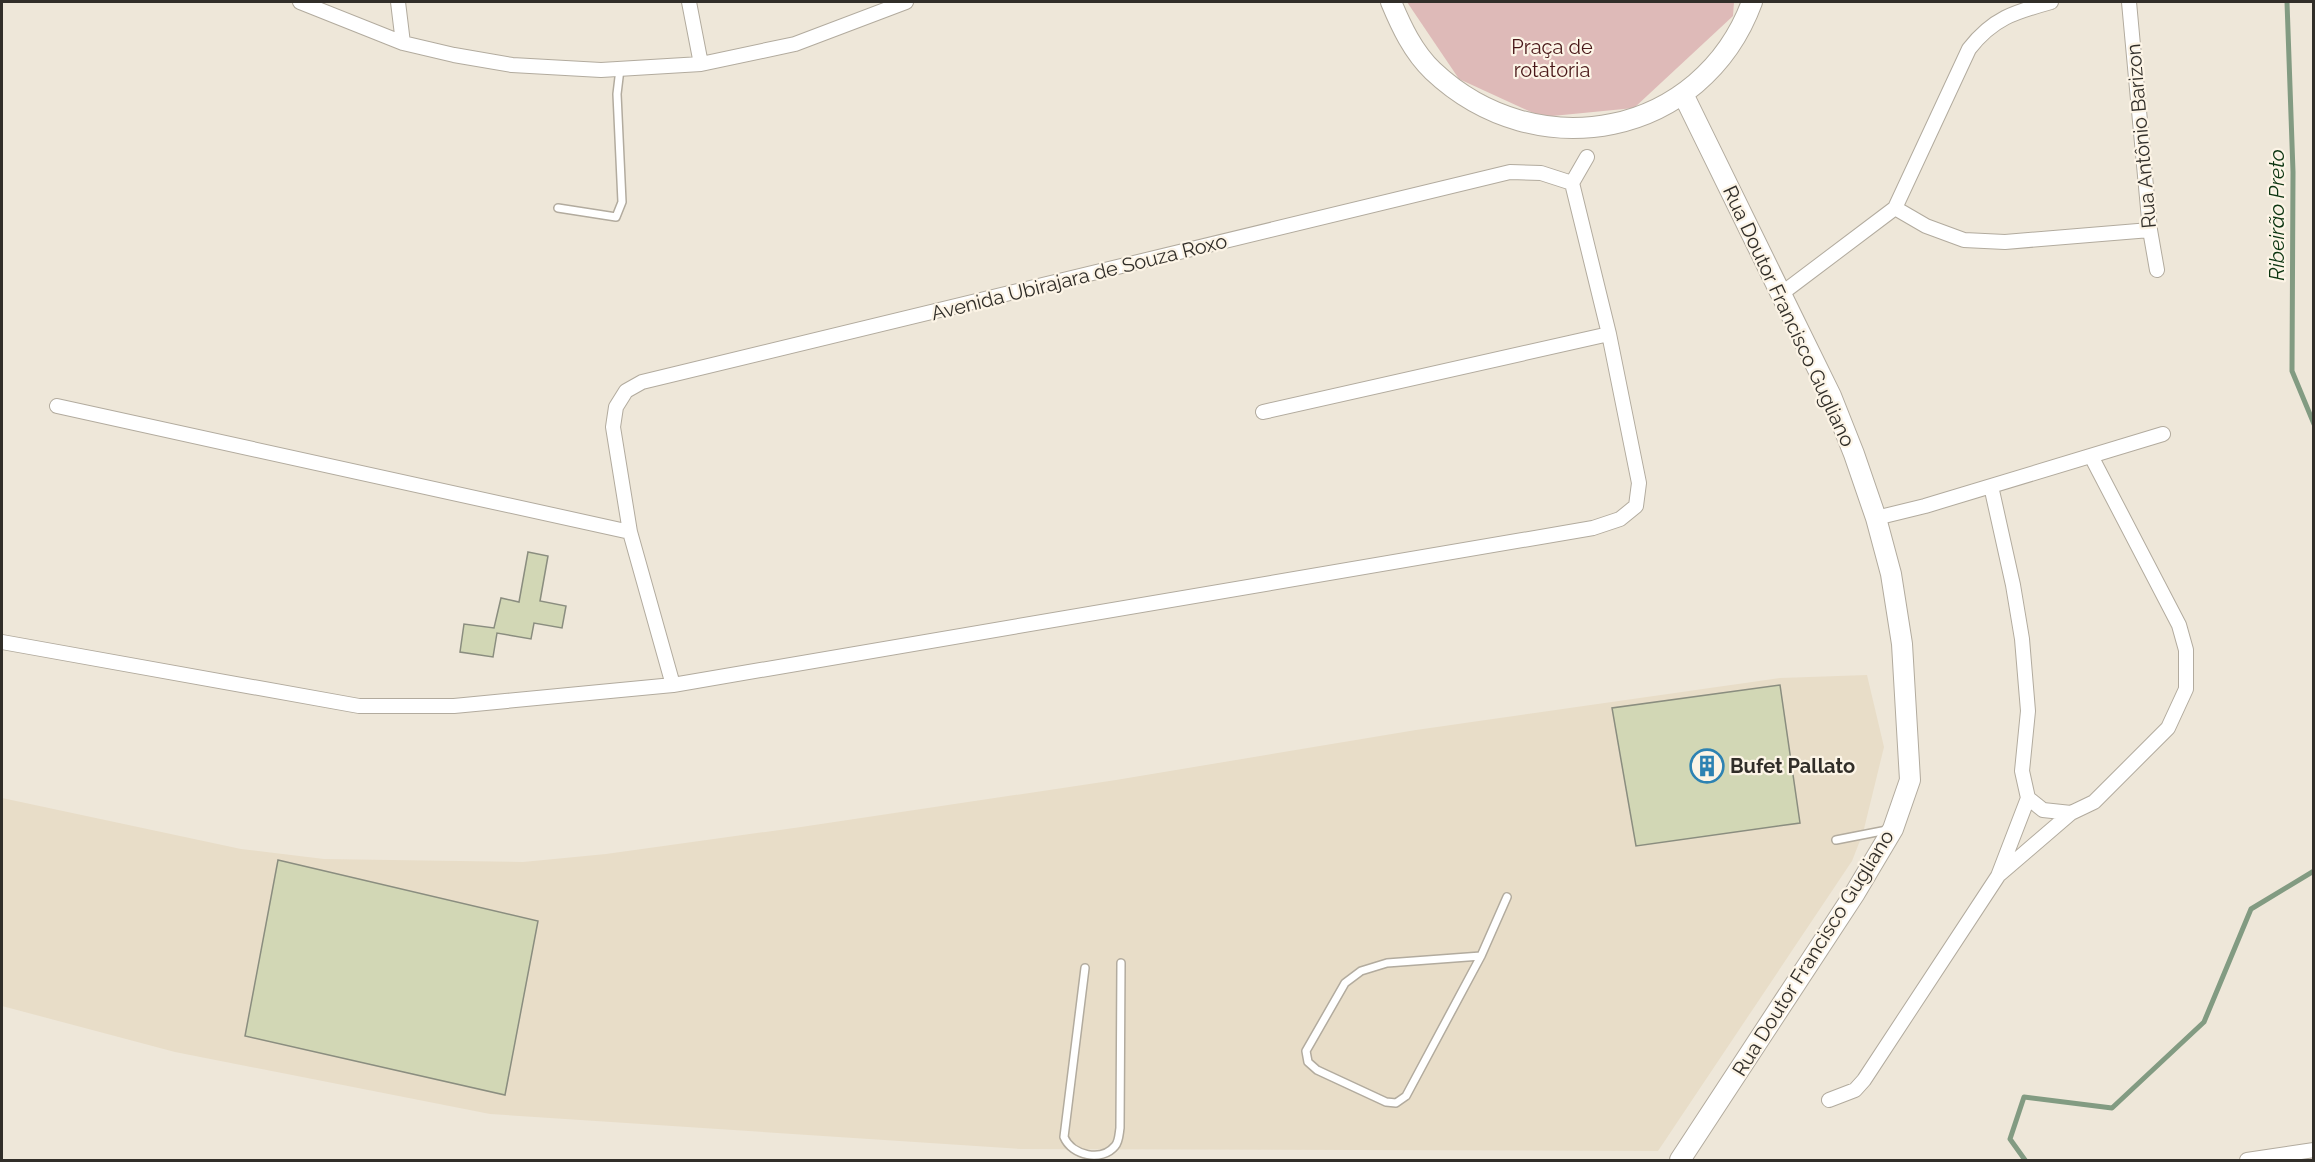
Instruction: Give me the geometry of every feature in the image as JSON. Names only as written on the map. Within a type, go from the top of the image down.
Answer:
[{"type":"main road","points":[[1391,2],[1402,31],[1432,70],[1470,101],[1515,121],[1563,129],[1612,125],[1649,113],[1683,94],[1717,63],[1743,24],[1752,2]]},
{"type":"main road","name":"Rua Doutor Francisco Gugliano","points":[[1680,1161],[1848,903],[1893,829],[1910,780],[1902,644],[1891,574],[1876,518],[1831,396],[1683,94]]},
{"type":"street","points":[[300,2],[403,43],[454,55],[512,65],[601,70],[701,64],[795,44],[906,2]]},
{"type":"street","points":[[398,2],[403,43]]},
{"type":"street","points":[[689,2],[701,64]]},
{"type":"street","points":[[1781,294],[1895,208],[1969,49],[1983,32],[2013,13],[2051,2]]},
{"type":"street","name":"Rua Antônio Barizon","points":[[2129,2],[2150,230],[2157,270]]},
{"type":"street","points":[[2,642],[360,706],[454,706],[673,685],[1581,530],[1620,519],[1636,506],[1639,483],[1609,334],[1572,183],[1587,157]]},
{"type":"street","name":"Avenida Ubirajara de Souza Roxo","points":[[630,532],[613,427],[616,407],[626,391],[642,382],[1510,172],[1541,173],[1572,183]]},
{"type":"street","points":[[1895,208],[1926,226],[1964,240],[2005,242],[2150,230]]},
{"type":"street","points":[[1263,412],[1609,334]]},
{"type":"street","points":[[57,406],[630,532],[673,685]]},
{"type":"street","points":[[1876,518],[2163,434]]},
{"type":"street","points":[[1998,876],[2071,813],[2094,802],[2168,728],[2186,689],[2186,650],[2178,626],[2091,456]]},
{"type":"street","points":[[1829,1101],[1855,1090],[1864,1080],[1998,876],[2028,798],[2022,771],[2028,711],[2022,639],[2013,585],[1991,486]]},
{"type":"street","points":[[2028,798],[2043,810],[2071,813]]},
{"type":"street","points":[[2247,1161],[2313,1150]]},
{"type":"lane","points":[[558,208],[616,217],[622,202],[617,94],[620,69]]},
{"type":"lane","points":[[1836,840],[1893,829]]},
{"type":"lane","points":[[1481,956],[1387,963],[1361,971],[1345,983],[1306,1051],[1308,1062],[1317,1070],[1386,1102],[1396,1103],[1406,1096],[1481,956],[1506,897]]},
{"type":"lane","points":[[1085,968],[1064,1137],[1068,1146],[1074,1151],[1098,1156],[1109,1153],[1117,1144],[1120,1128],[1121,963]]},
{"type":"shaded area","points":[[1867,675],[1884,747],[1863,833],[1852,861],[1658,1151],[1021,1149],[490,1114],[175,1052],[2,1006],[2,798],[241,849],[324,859],[523,862],[606,854],[801,827],[1116,780],[1416,730],[1780,678]]},
{"type":"green space","name":"Praça de rotatoria","points":[[1407,2],[1734,2],[1733,16],[1634,108],[1542,117],[1459,79]]},
{"type":"building","points":[[528,552],[548,556],[540,601],[566,606],[562,628],[534,623],[531,639],[497,633],[493,657],[460,652],[464,624],[494,628],[501,598],[519,602]]},
{"type":"building","name":"Bufet Pallato","points":[[1780,685],[1800,823],[1636,846],[1612,708]]},
{"type":"building","points":[[278,860],[538,921],[505,1095],[245,1036]]},
{"type":"waterway","name":"Ribeirão Preto","points":[[2287,2],[2293,172],[2292,371],[2314,424]]},
{"type":"waterway","name":"Ribeirão Preto","points":[[2025,1160],[2010,1139],[2024,1097],[2112,1108],[2204,1022],[2251,909],[2314,871]]},
{"type":"place","name":"Bufet Pallato","points":[[1707,766]]}]
